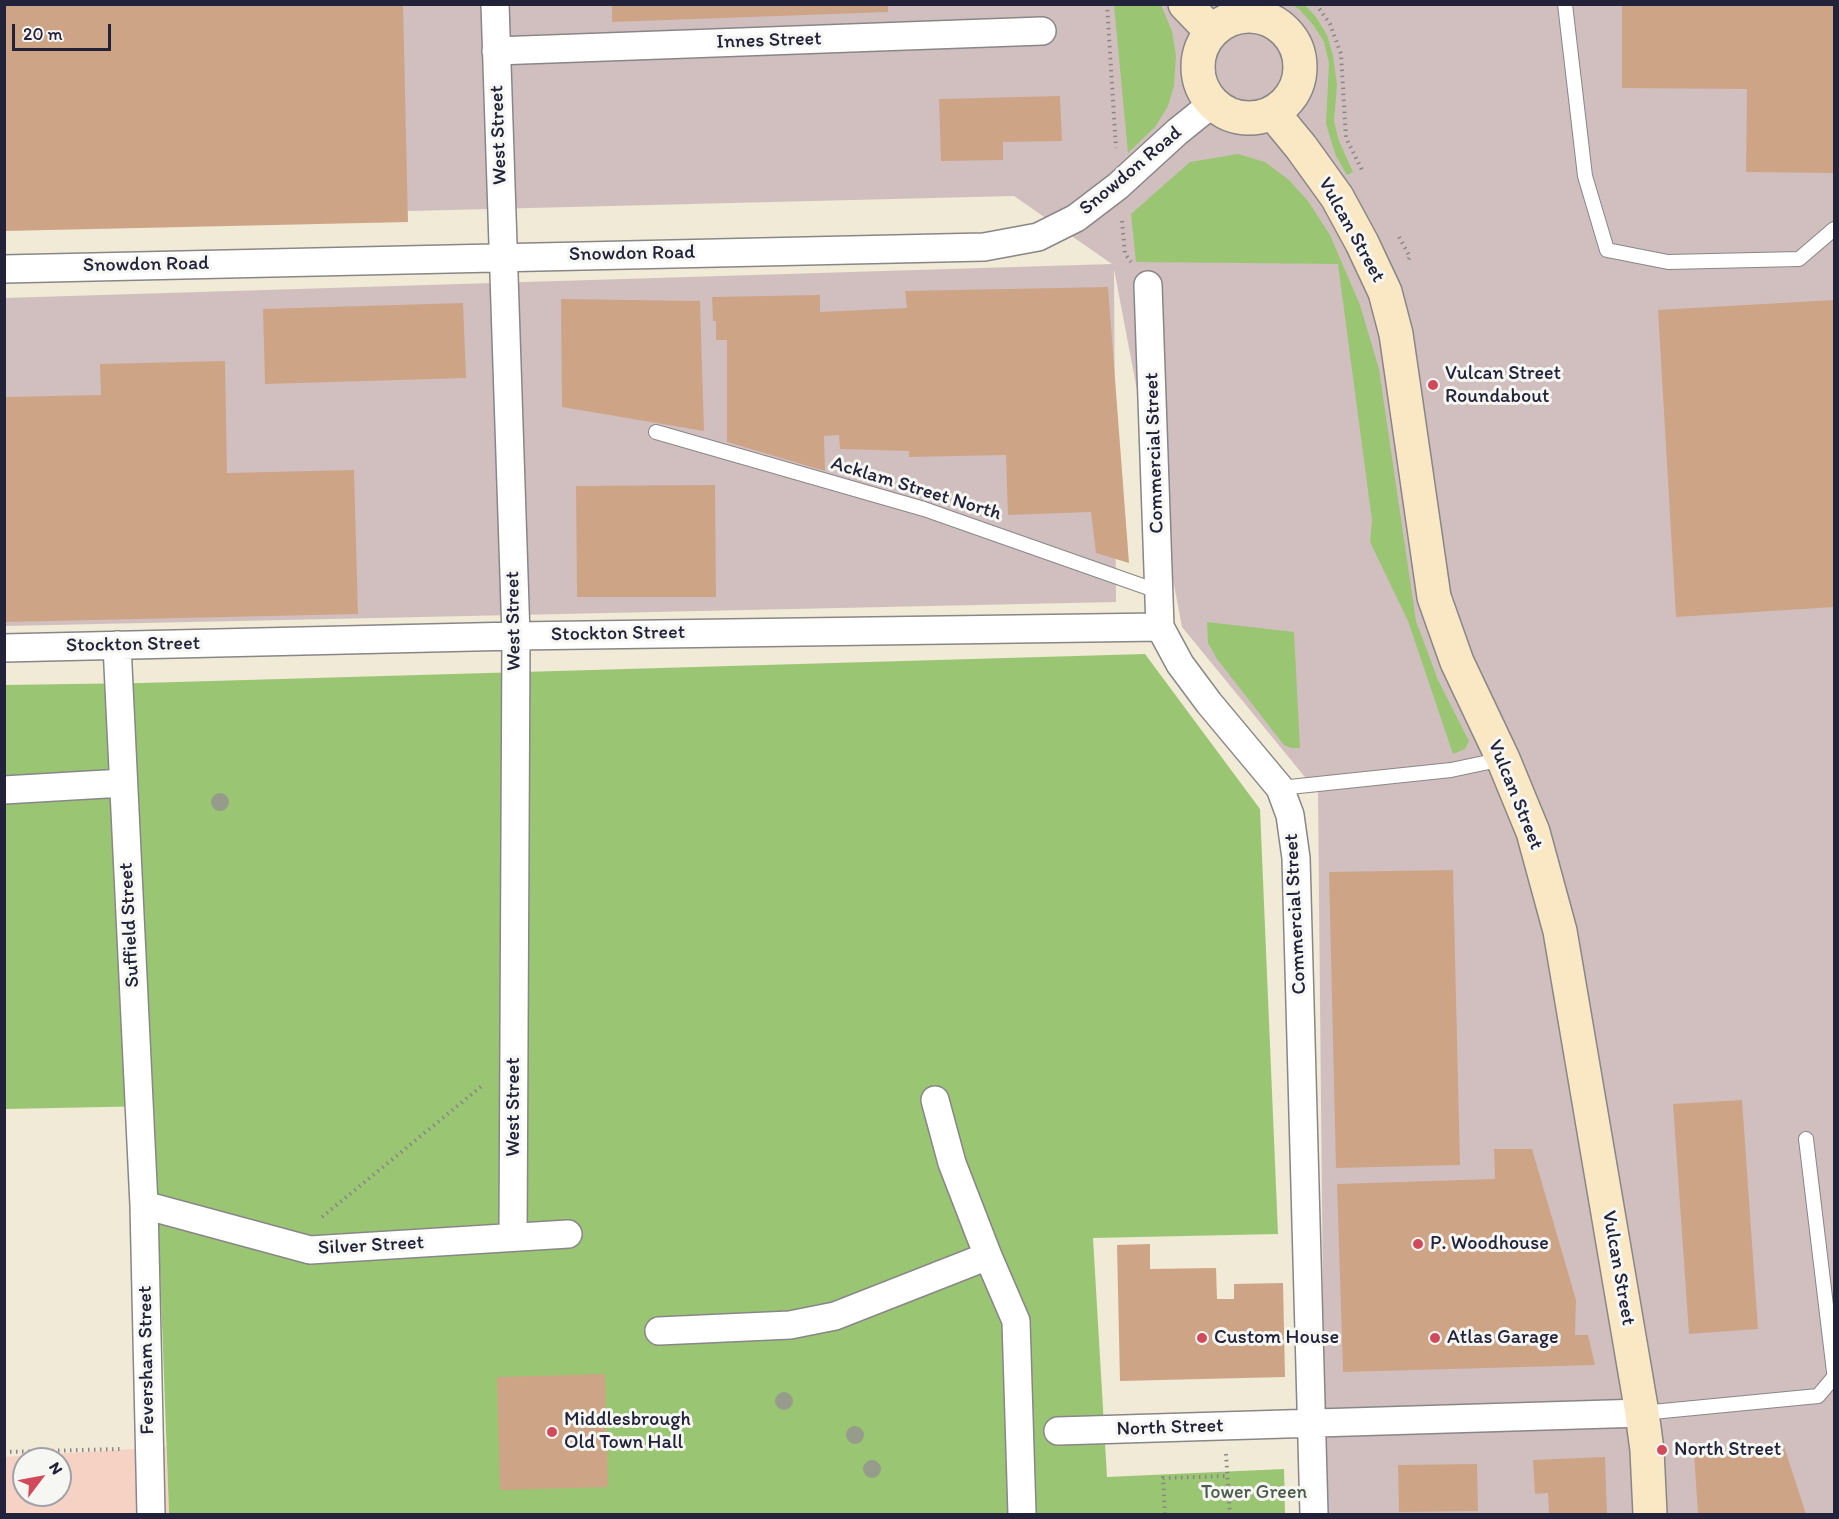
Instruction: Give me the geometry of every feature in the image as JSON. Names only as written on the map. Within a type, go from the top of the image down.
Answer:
[{"type":"street","name":"West Street","points":[[495,4],[516,636],[513,1237]]},
{"type":"street","points":[[1185,4],[1212,32]]},
{"type":"street","points":[[1244,16],[1261,17],[1277,24],[1290,36],[1299,52],[1301,70],[1296,87],[1287,102],[1273,113],[1258,118],[1241,118],[1213,103],[1198,75],[1198,60],[1203,44],[1212,32],[1227,21],[1244,16]]},
{"type":"street","name":"Innes Street","points":[[496,51],[1041,31]]},
{"type":"street","name":"Snowdon Road","points":[[4,269],[984,247],[1038,237],[1076,218],[1213,103]]},
{"type":"street","name":"Vulcan Street","points":[[1273,113],[1301,147],[1336,197],[1362,243],[1385,292],[1396,334],[1434,597],[1457,662],[1503,759],[1533,832],[1560,931],[1642,1413],[1647,1450],[1650,1515]]},
{"type":"street","name":"Commercial Street","points":[[1148,285],[1161,627],[1180,664],[1280,788],[1290,814],[1296,858],[1314,1515]]},
{"type":"street","name":"Stockton Street","points":[[4,648],[516,636],[1161,627]]},
{"type":"street","name":"Suffield Street","points":[[117,645],[144,1205]]},
{"type":"street","points":[[4,790],[123,783]]},
{"type":"street","points":[[935,1100],[952,1163],[1016,1321],[1022,1515]]},
{"type":"street","name":"Silver Street","points":[[144,1205],[310,1250],[568,1233]]},
{"type":"street","name":"Feversham Street","points":[[144,1205],[151,1515]]},
{"type":"street","points":[[659,1331],[790,1325],[835,1316],[988,1256]]},
{"type":"street","name":"North Street","points":[[1058,1431],[1642,1413]]},
{"type":"lane","points":[[1565,4],[1585,176],[1607,250],[1668,262],[1799,259],[1834,229]]},
{"type":"lane","name":"Acklam Street North","points":[[656,432],[924,509],[1161,592]]},
{"type":"lane","points":[[1280,788],[1450,770],[1503,759]]},
{"type":"lane","points":[[1806,1139],[1834,1372]]},
{"type":"lane","points":[[1642,1413],[1818,1396],[1834,1377]]},
{"type":"path","points":[[1316,4],[1330,24],[1341,54],[1346,138],[1366,177]]},
{"type":"path","points":[[1385,292],[1410,257],[1396,232]]},
{"type":"path","points":[[289,1245],[514,1060]]},
{"type":"path","points":[[4,1452],[149,1448]]},
{"type":"path","points":[[1165,1515],[1163,1478],[1227,1476],[1230,1515]]},
{"type":"shaded area","points":[[5,5],[1834,5],[1834,1514],[1325,1514],[1318,793],[1182,627],[1114,269],[1116,602],[5,626],[4,298],[1112,264],[1014,196],[5,221]]},
{"type":"shaded area","points":[[166,1447],[169,1514],[5,1514],[5,1457],[12,1457],[12,1507],[72,1507],[72,1453]]},
{"type":"green space","points":[[1114,5],[1161,5],[1172,31],[1176,56],[1174,86],[1168,106],[1155,127],[1128,153]]},
{"type":"green space","points":[[1292,5],[1305,5],[1327,35],[1337,85],[1334,121],[1339,141],[1353,172],[1347,175],[1336,156],[1326,124],[1329,63],[1324,42],[1314,26],[1299,9]]},
{"type":"green space","points":[[1238,154],[1265,162],[1289,180],[1308,201],[1330,235],[1360,305],[1379,369],[1416,621],[1438,680],[1469,741],[1465,749],[1453,754],[1408,621],[1370,542],[1372,521],[1338,264],[1136,262],[1131,214],[1190,162]]},
{"type":"green space","points":[[1207,622],[1294,632],[1300,748],[1284,745],[1217,659],[1208,643]]},
{"type":"green space","name":"Tower Green","points":[[1145,654],[1260,809],[1278,1234],[1093,1238],[1107,1477],[1284,1469],[1285,1514],[169,1514],[154,1106],[5,1109],[4,685]]},
{"type":"building","points":[[4,4],[403,4],[408,222],[4,231]]},
{"type":"building","points":[[612,4],[888,4],[888,12],[612,22]]},
{"type":"building","points":[[1622,4],[1834,4],[1834,173],[1746,172],[1747,89],[1622,88]]},
{"type":"building","points":[[1060,96],[1062,141],[1003,142],[1003,160],[941,161],[939,99]]},
{"type":"building","points":[[1108,287],[1129,563],[1096,553],[1091,512],[1008,515],[1006,455],[909,457],[909,451],[840,449],[839,435],[824,436],[825,471],[727,442],[727,340],[716,340],[712,297],[820,295],[820,312],[907,308],[905,291]]},
{"type":"building","points":[[561,299],[700,301],[704,431],[562,407]]},
{"type":"building","points":[[1834,300],[1834,607],[1676,617],[1658,310]]},
{"type":"building","points":[[463,303],[466,378],[265,384],[263,309]]},
{"type":"building","points":[[225,361],[227,473],[354,470],[358,614],[4,622],[4,397],[101,395],[100,364]]},
{"type":"building","points":[[715,485],[716,597],[577,597],[576,486]]},
{"type":"building","points":[[1453,870],[1460,1165],[1336,1168],[1329,872]]},
{"type":"building","points":[[1742,1100],[1758,1329],[1689,1334],[1673,1104]]},
{"type":"building","points":[[1494,1149],[1532,1149],[1576,1300],[1575,1335],[1588,1335],[1595,1365],[1343,1372],[1337,1184],[1495,1179]]},
{"type":"building","name":"Custom House","points":[[1150,1244],[1150,1269],[1216,1268],[1217,1299],[1234,1299],[1234,1284],[1283,1283],[1285,1377],[1120,1381],[1117,1245]]},
{"type":"building","name":"Middlesbrough Old Town Hall","points":[[605,1374],[608,1487],[500,1490],[497,1377]]},
{"type":"building","points":[[1784,1446],[1806,1514],[1698,1514],[1694,1453]]},
{"type":"building","points":[[1605,1457],[1607,1514],[1549,1514],[1548,1493],[1535,1494],[1533,1460]]},
{"type":"building","points":[[1477,1464],[1478,1511],[1399,1512],[1398,1465]]},
{"type":"place","name":"Vulcan Street Roundabout","points":[[1433,385]]},
{"type":"place","name":"P. Woodhouse","points":[[1418,1244]]},
{"type":"place","name":"Custom House","points":[[1202,1338]]},
{"type":"place","name":"Atlas Garage","points":[[1435,1338]]},
{"type":"place","name":"Middlesbrough Old Town Hall","points":[[552,1432]]},
{"type":"place","name":"North Street","points":[[1662,1450]]}]
